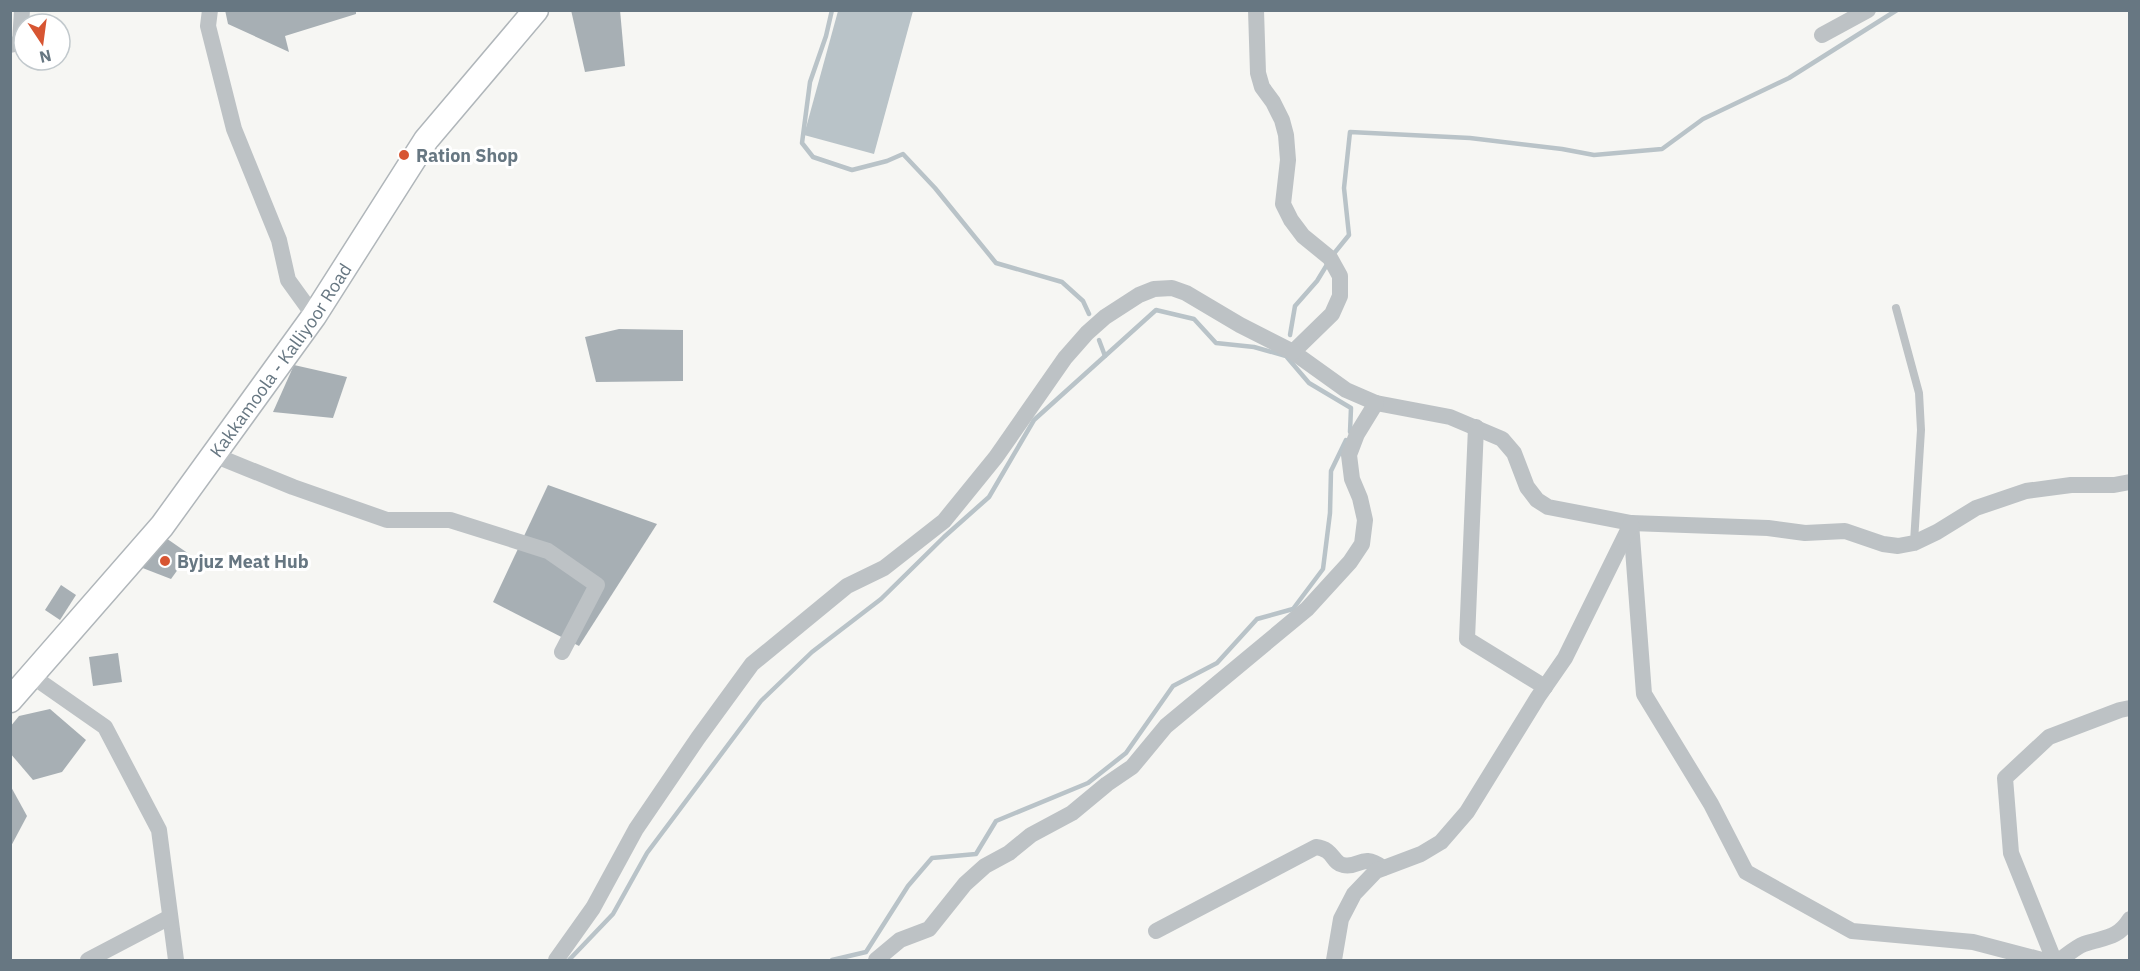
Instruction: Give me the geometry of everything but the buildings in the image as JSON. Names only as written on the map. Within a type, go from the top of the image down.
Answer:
[{"type":"main road","name":"Kakkamoola - Kalliyoor Road","points":[[10,700],[162,526],[314,316],[426,140],[536,10]]},
{"type":"street","points":[[10,45],[20,43],[22,10]]},
{"type":"street","points":[[210,10],[208,26],[234,129],[279,240],[288,280],[314,316]]},
{"type":"street","points":[[1256,10],[1258,73],[1262,87],[1282,120],[1286,135],[1288,160],[1283,204],[1303,236],[1330,258],[1340,276],[1340,296],[1332,314],[1293,352]]},
{"type":"street","points":[[1822,35],[1868,10]]},
{"type":"street","points":[[556,960],[593,908],[636,829],[698,738],[753,664],[847,586],[884,568],[944,521],[996,457],[1065,358],[1106,317],[1139,295],[1154,289],[1172,288],[1186,293],[1240,325],[1293,352],[1346,390],[1376,403],[1450,417],[1502,439],[1514,453],[1527,487],[1537,500],[1548,507],[1631,523],[1768,528],[1805,533],[1845,531],[1883,544],[1898,546],[1914,543],[1976,508],[2026,491],[2071,485],[2114,486],[2130,482]]},
{"type":"street","points":[[876,960],[900,940],[929,929],[965,884],[985,867],[1009,853],[1031,835],[1072,813],[1107,784],[1132,768],[1166,726],[1307,609],[1350,562],[1362,544],[1365,520],[1360,498],[1352,479],[1349,455],[1357,434],[1376,403]]},
{"type":"street","points":[[1476,427],[1467,639],[1545,687]]},
{"type":"street","points":[[214,455],[293,487],[387,520],[450,520],[548,551],[597,585],[562,652]]},
{"type":"street","points":[[1334,960],[1341,919],[1354,894],[1376,871],[1421,854],[1441,842],[1467,812],[1565,658],[1631,523]]},
{"type":"street","points":[[1631,523],[1644,694],[1712,804],[1746,872],[1852,931],[1973,942],[2042,960]]},
{"type":"street","points":[[32,676],[105,727],[159,830],[176,960]]},
{"type":"street","points":[[2054,960],[2011,853],[2005,778],[2049,737],[2130,708]]},
{"type":"street","points":[[1156,931],[1316,847],[1325,848],[1339,864],[1344,866],[1365,860],[1383,868]]},
{"type":"street","points":[[88,960],[170,917]]},
{"type":"street","points":[[2060,960],[2083,944],[2107,939],[2125,926],[2130,919]]},
{"type":"lane","points":[[1896,308],[1919,393],[1921,430],[1914,543]]},
{"type":"shaded area","points":[[838,11],[913,11],[874,154],[804,135]]},
{"type":"waterway","points":[[832,10],[826,36],[810,82],[802,143],[813,157],[852,170],[887,161],[903,154],[935,188],[996,263],[1062,282],[1083,301],[1089,314]]},
{"type":"waterway","points":[[1332,256],[1349,235],[1344,188],[1350,132],[1470,138],[1594,155],[1662,149],[1703,119],[1789,78],[1897,10]]},
{"type":"waterway","points":[[1290,335],[1295,306],[1317,281],[1328,263]]},
{"type":"waterway","points":[[569,960],[613,914],[647,853],[761,701],[812,652],[881,599],[944,537],[989,497],[1034,420],[1156,310],[1194,319],[1216,343],[1254,347],[1286,356],[1309,383],[1351,408],[1350,432]]},
{"type":"waterway","points":[[1099,340],[1105,356]]},
{"type":"waterway","points":[[832,960],[866,952],[908,886],[932,858],[976,854],[996,821],[1088,783],[1126,753],[1173,686],[1217,663],[1257,619],[1293,609],[1323,569],[1330,513],[1331,471],[1346,440]]},
{"type":"place","name":"Ration Shop","points":[[404,155]]},
{"type":"place","name":"Byjuz Meat Hub","points":[[165,561]]}]
